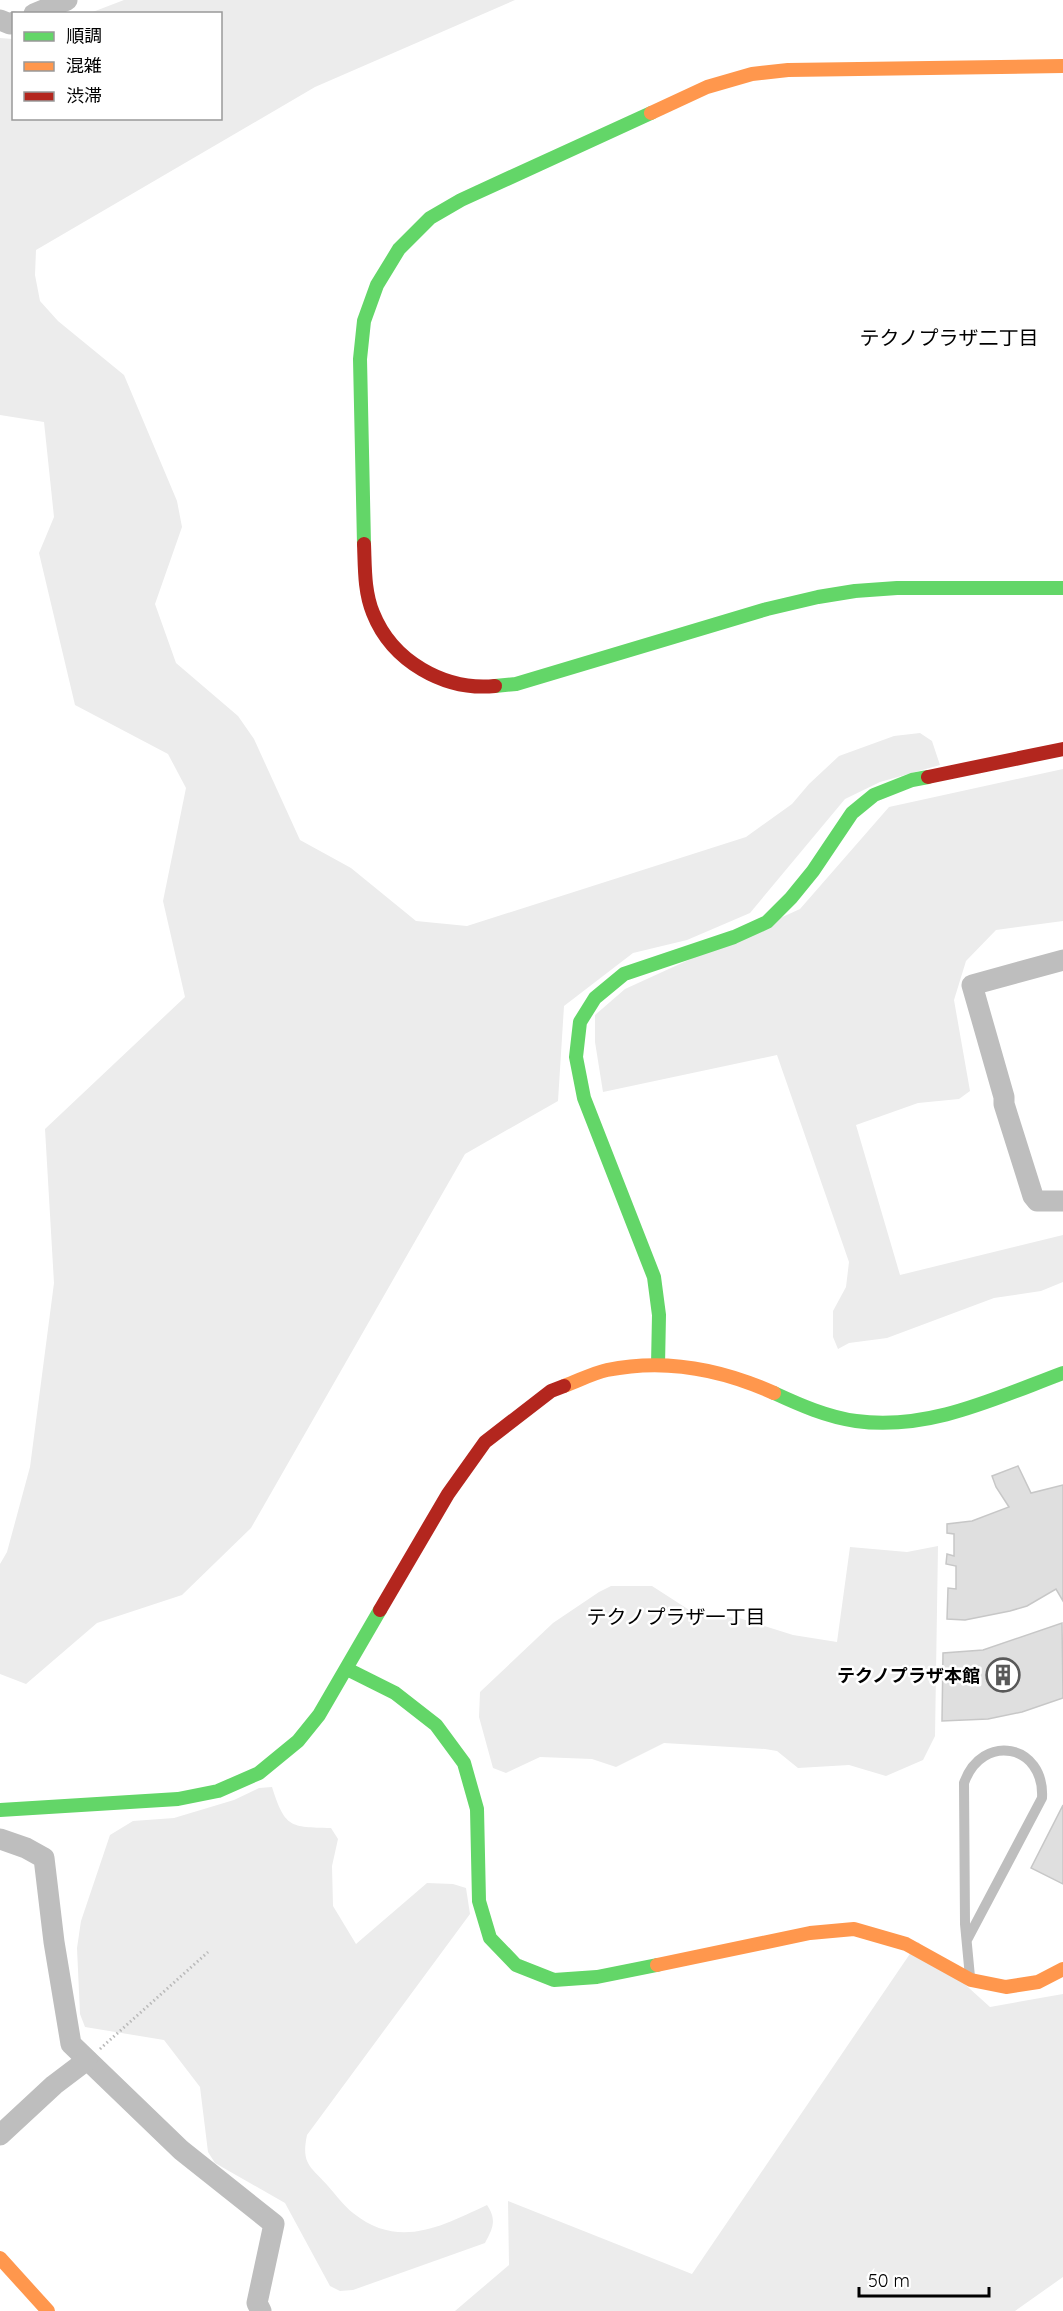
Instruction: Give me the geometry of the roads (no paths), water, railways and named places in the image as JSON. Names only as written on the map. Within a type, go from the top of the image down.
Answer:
[{"type":"street","points":[[39,12],[66,0]]},
{"type":"street","points":[[1063,66],[788,70],[752,74],[707,87],[461,200],[429,218],[399,249],[376,285],[364,321],[360,359],[365,582],[373,614],[390,644],[412,665],[444,682],[480,687],[516,684],[767,609],[846,592],[897,588],[1063,588]]},
{"type":"street","points":[[658,1365],[659,1315],[654,1277],[584,1098],[576,1057],[580,1022],[595,998],[624,974],[734,937],[767,922],[813,871],[852,813],[874,795],[912,780],[1063,749]]},
{"type":"street","points":[[1063,960],[972,985],[1004,1097],[1004,1104],[1034,1196],[1037,1201],[1063,1201]]},
{"type":"street","points":[[0,1810],[178,1799],[218,1791],[259,1773],[298,1741],[319,1715],[448,1494],[485,1442],[551,1391],[606,1370],[658,1365],[707,1369],[754,1384],[809,1409],[855,1421],[908,1423],[965,1410],[1063,1373]]},
{"type":"street","points":[[347,1670],[395,1693],[436,1725],[464,1763],[477,1809],[479,1901],[490,1938],[516,1965],[554,1980],[597,1977],[810,1934],[854,1929],[906,1944],[970,1980],[1006,1987],[1038,1982],[1063,1969]]},
{"type":"street","points":[[0,1839],[26,1848],[44,1858],[70,2044],[181,2150],[274,2224],[257,2303],[261,2311]]},
{"type":"street","points":[[0,2135],[54,2085],[87,2060]]},
{"type":"street","points":[[0,2258],[48,2311]]},
{"type":"lane","points":[[968,1940],[1042,1798],[1039,1773],[1023,1755],[1011,1751],[993,1752],[977,1760],[969,1770],[964,1783],[965,1924],[970,1980]]},
{"type":"place","name":"テクノプラザ本館","points":[[1003,1675]]},
{"type":"district","name":"テクノプラザ二丁目","points":[[949,337]]},
{"type":"district","name":"テクノプラザ一丁目","points":[[676,1616]]}]
